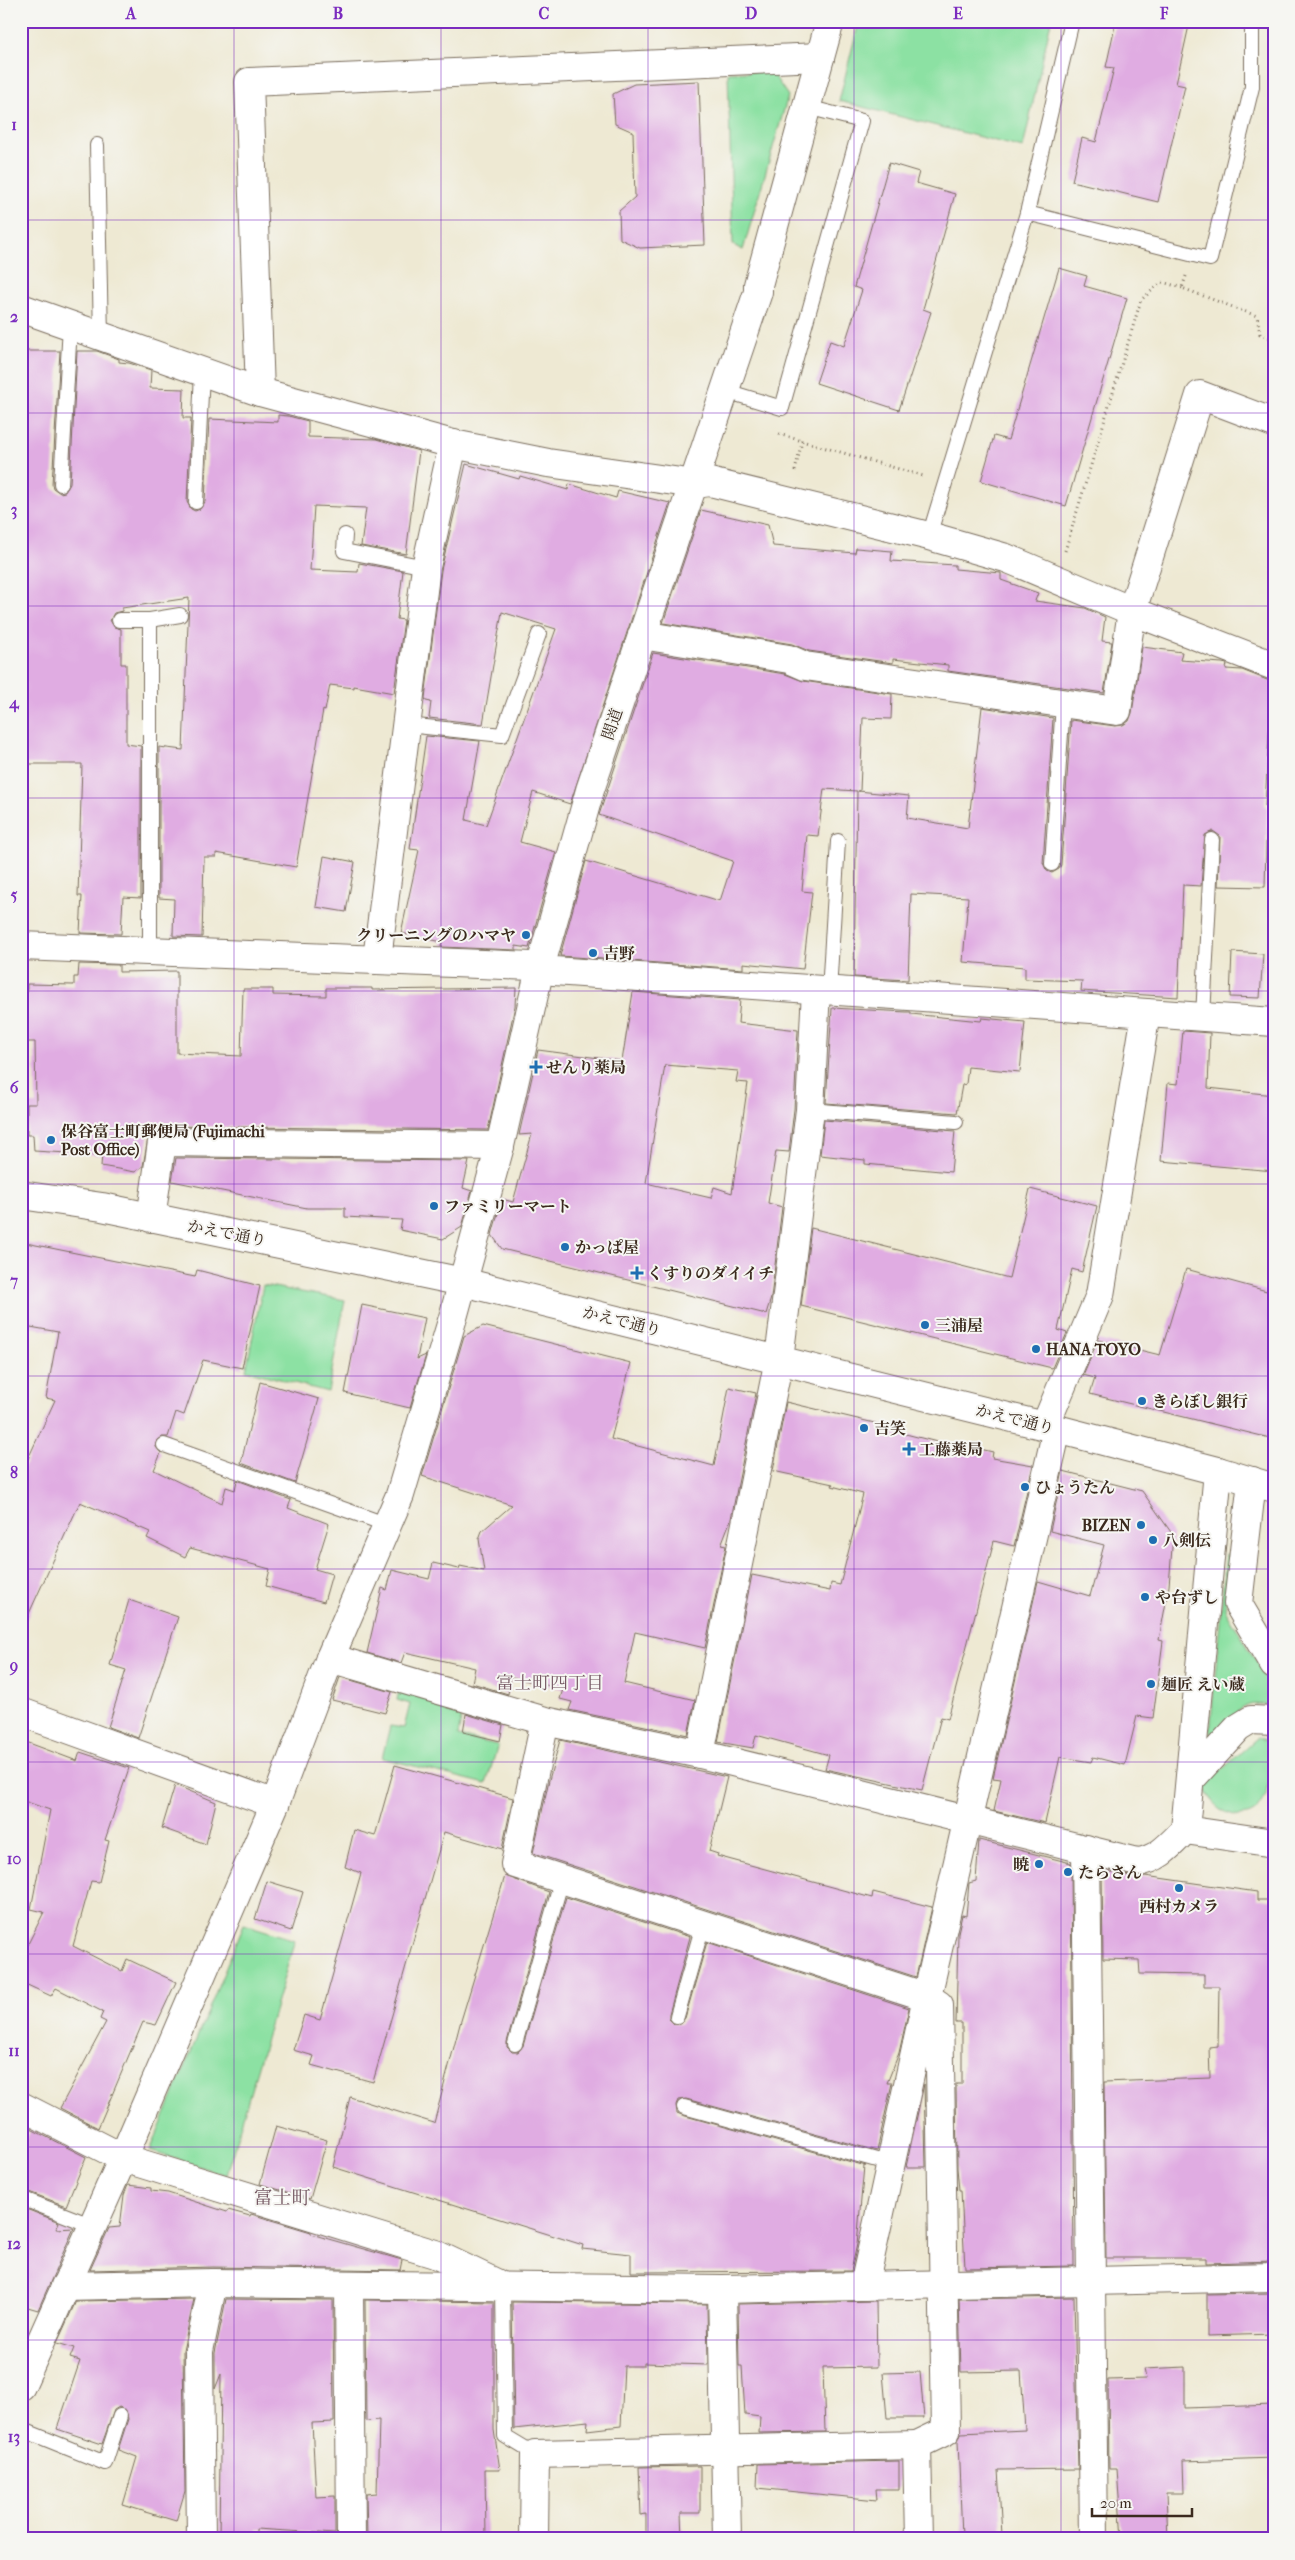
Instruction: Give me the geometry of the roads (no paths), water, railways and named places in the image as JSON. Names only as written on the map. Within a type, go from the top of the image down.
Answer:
[{"type":"street","name":"関道","points":[[21,2386],[123,2158],[275,1804],[330,1658],[400,1496],[463,1282],[500,1146],[540,968],[590,790],[695,484],[758,292],[758,284],[830,21]]},
{"type":"street","points":[[260,392],[249,82],[820,57]]},
{"type":"street","points":[[21,308],[260,392],[453,444],[548,463],[695,484],[710,482],[930,536],[1006,558],[1132,611],[1274,666]]},
{"type":"street","points":[[642,635],[789,659],[805,666],[1117,711],[1132,611],[1200,395],[1274,423]]},
{"type":"street","points":[[377,959],[426,566],[453,444]]},
{"type":"street","points":[[21,946],[377,959],[540,968],[823,991],[1274,1022]]},
{"type":"street","points":[[700,1754],[779,1359],[823,991]]},
{"type":"street","points":[[864,2286],[968,1819],[1051,1428],[1100,1295],[1146,1014]]},
{"type":"street","points":[[150,1218],[162,1142],[500,1146]]},
{"type":"street","name":"かえで通り","points":[[21,1194],[102,1207],[463,1282],[1051,1428],[1218,1471],[1263,1485]]},
{"type":"street","points":[[330,1658],[545,1721],[700,1754],[1138,1862],[1148,1861],[1172,1844],[1185,1830],[1218,1471]]},
{"type":"street","points":[[1263,1485],[1238,1604],[1274,1665]]},
{"type":"street","points":[[21,1712],[275,1804]]},
{"type":"street","points":[[1191,1779],[1238,1728],[1251,1720],[1274,1721]]},
{"type":"street","points":[[534,2539],[536,2454],[917,2445],[946,2431],[942,2285],[939,2005],[927,1997],[515,1864],[545,1721]]},
{"type":"street","points":[[1185,1830],[1274,1843]]},
{"type":"street","points":[[1086,1849],[1094,2539]]},
{"type":"street","points":[[21,2106],[123,2158],[435,2254],[504,2286]]},
{"type":"street","points":[[66,2286],[213,2283],[722,2289],[1274,2277]]},
{"type":"street","points":[[201,2539],[199,2350],[213,2283]]},
{"type":"street","points":[[349,2285],[351,2539]]},
{"type":"street","points":[[722,2289],[727,2539]]},
{"type":"street","points":[[917,2445],[919,2539]]},
{"type":"lane","points":[[930,536],[1027,213],[1072,21]]},
{"type":"lane","points":[[1027,213],[1210,259],[1252,87],[1252,21]]},
{"type":"lane","points":[[726,391],[782,408],[862,121],[807,107]]},
{"type":"lane","points":[[97,145],[101,337]]},
{"type":"lane","points":[[61,484],[70,326]]},
{"type":"lane","points":[[196,502],[202,372]]},
{"type":"lane","points":[[345,535],[344,551],[426,566]]},
{"type":"lane","points":[[119,620],[150,620],[180,615]]},
{"type":"lane","points":[[150,620],[150,950]]},
{"type":"lane","points":[[407,725],[502,735],[538,634]]},
{"type":"lane","points":[[1052,864],[1064,704]]},
{"type":"lane","points":[[1203,1017],[1212,840]]},
{"type":"lane","points":[[823,991],[838,841]]},
{"type":"lane","points":[[810,1110],[956,1122]]},
{"type":"lane","points":[[164,1445],[388,1525]]},
{"type":"lane","points":[[515,2044],[562,1879]]},
{"type":"lane","points":[[677,2016],[703,1925]]},
{"type":"lane","points":[[684,2106],[891,2164]]},
{"type":"lane","points":[[21,2198],[92,2226]]},
{"type":"lane","points":[[504,2286],[505,2436],[536,2454]]},
{"type":"lane","points":[[21,2429],[106,2463],[120,2416]]},
{"type":"place","name":"クリーニングのハマヤ","points":[[526,935]]},
{"type":"place","name":"吉野","points":[[593,953]]},
{"type":"place","name":"せんり薬局","points":[[536,1067]]},
{"type":"place","name":"保谷富士町郵便局 (Fujimachi Post Office)","points":[[51,1140]]},
{"type":"place","name":"ファミリーマート","points":[[434,1206]]},
{"type":"place","name":"かっぱ屋","points":[[565,1247]]},
{"type":"place","name":"くすりのダイイチ","points":[[637,1273]]},
{"type":"place","name":"三浦屋","points":[[925,1325]]},
{"type":"place","name":"HANA TOYO","points":[[1036,1349]]},
{"type":"place","name":"きらぼし銀行","points":[[1142,1401]]},
{"type":"place","name":"吉笑","points":[[864,1428]]},
{"type":"place","name":"工藤薬局","points":[[909,1449]]},
{"type":"place","name":"ひょうたん","points":[[1025,1487]]},
{"type":"place","name":"BIZEN","points":[[1141,1525]]},
{"type":"place","name":"八剣伝","points":[[1153,1540]]},
{"type":"place","name":"や台ずし","points":[[1145,1597]]},
{"type":"place","name":"麺匠 えい蔵","points":[[1151,1684]]},
{"type":"place","name":"暁","points":[[1039,1864]]},
{"type":"place","name":"たらさん","points":[[1068,1872]]},
{"type":"place","name":"西村カメラ","points":[[1179,1888]]},
{"type":"district","name":"富士町四丁目","points":[[550,1683]]},
{"type":"district","name":"富士町","points":[[282,2198]]}]
